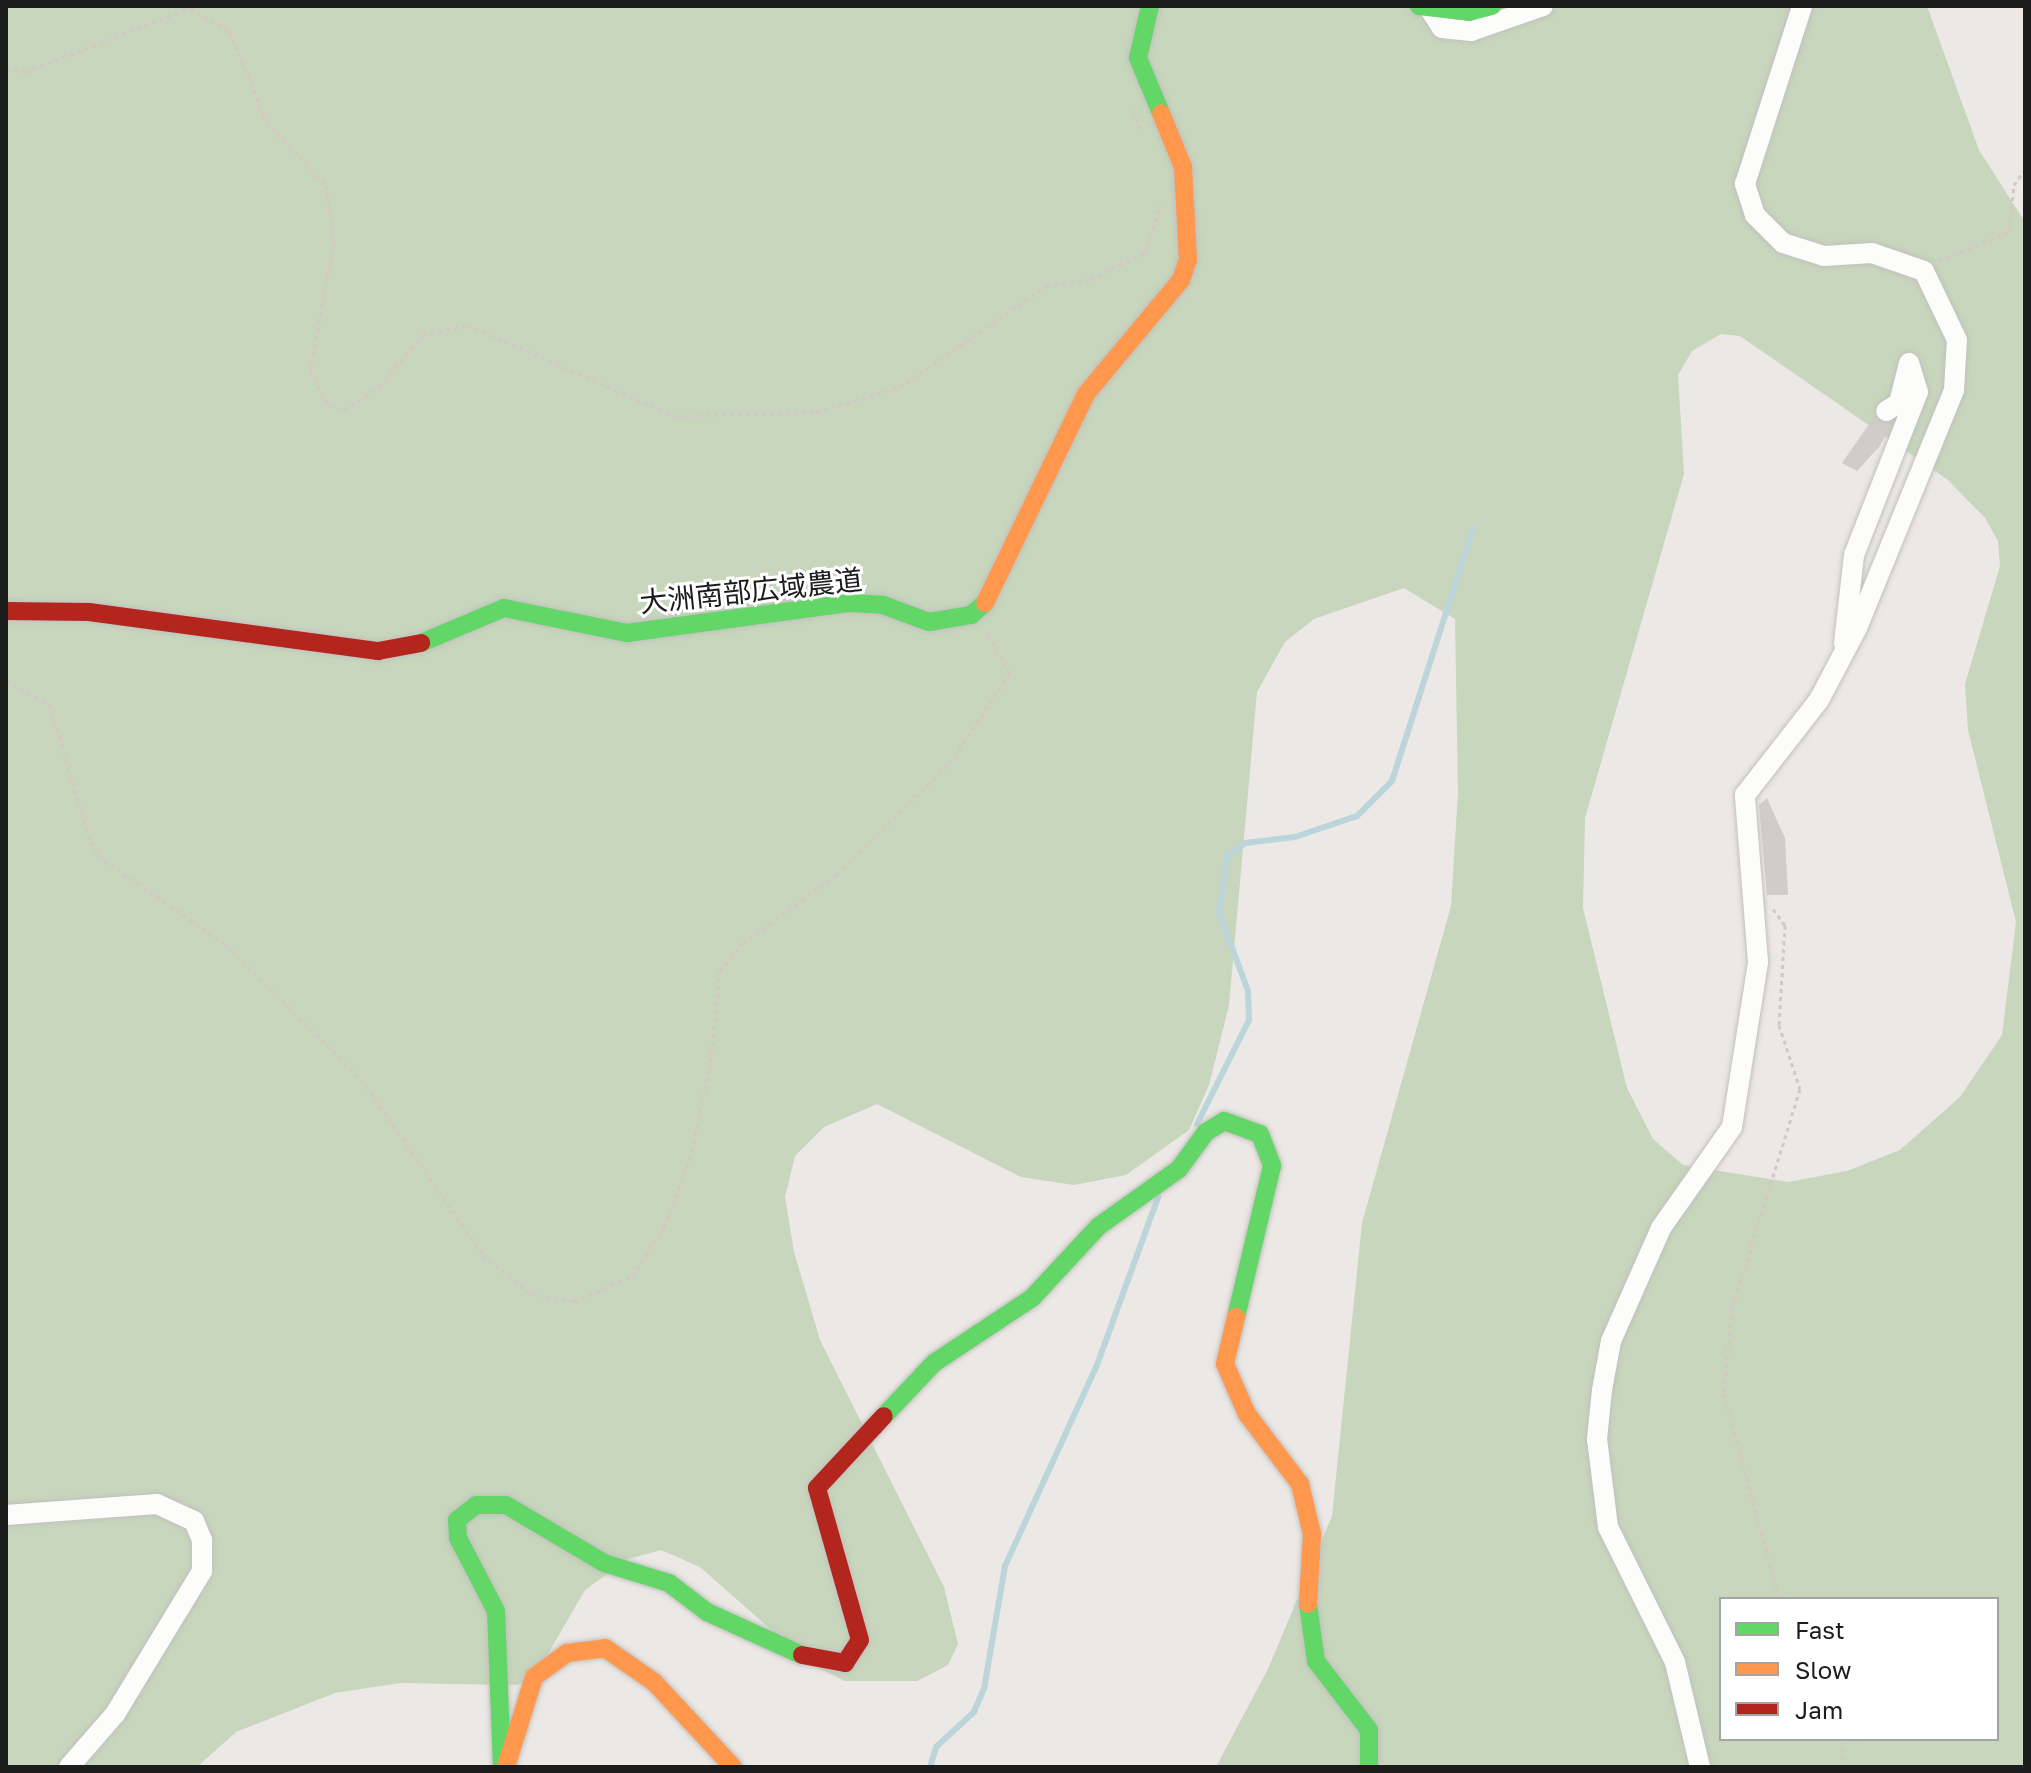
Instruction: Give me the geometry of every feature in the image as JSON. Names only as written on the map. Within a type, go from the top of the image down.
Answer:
[{"type":"street","points":[[971,615],[993,595],[1086,394],[1181,280],[1188,241],[1183,167],[1143,81],[1138,58],[1150,6]]},
{"type":"street","points":[[1425,8],[1492,6]]},
{"type":"street","points":[[1425,8],[1442,28],[1471,31],[1543,6]]},
{"type":"street","points":[[1700,1767],[1675,1662],[1608,1527],[1597,1439],[1611,1341],[1633,1284],[1686,1186],[1732,1127],[1758,962],[1745,795],[1819,700],[1890,559],[1954,390],[1957,340],[1924,271],[1872,253],[1824,256],[1797,248],[1755,215],[1745,184],[1802,6]]},
{"type":"street","points":[[1843,655],[1854,555],[1918,392],[1909,363],[1899,403],[1886,411]]},
{"type":"street","name":"大洲南部広域農道","points":[[6,611],[105,613],[378,651],[406,650],[504,608],[627,633],[848,603],[883,605],[929,622],[971,615]]},
{"type":"street","points":[[504,1767],[496,1611],[458,1538],[457,1520],[476,1505],[506,1505],[604,1563],[669,1583],[707,1612],[823,1664],[845,1663],[860,1640],[859,1623],[824,1533],[817,1488],[934,1363],[1032,1298],[1110,1216],[1179,1169],[1206,1132],[1224,1121],[1260,1134],[1272,1166],[1225,1364],[1247,1414],[1291,1463],[1300,1484],[1312,1534],[1307,1618],[1316,1661],[1369,1730],[1369,1767]]},
{"type":"street","points":[[6,1515],[157,1504],[194,1521],[202,1540],[202,1571],[115,1714],[69,1767]]},
{"type":"street","points":[[504,1767],[534,1677],[567,1653],[605,1648],[654,1682],[733,1767]]},
{"type":"path","points":[[6,68],[25,72],[190,8],[229,31],[267,122],[326,185],[334,241],[310,372],[323,400],[345,410],[380,386],[423,335],[468,325],[674,416],[816,412],[900,387],[1046,286],[1090,279],[1146,252],[1161,200]]},
{"type":"path","points":[[1143,81],[1133,114],[1146,140]]},
{"type":"path","points":[[1924,271],[2009,232],[2014,185],[2025,169]]},
{"type":"path","points":[[6,681],[50,705],[74,794],[104,860],[225,944],[361,1079],[483,1255],[531,1294],[574,1301],[632,1276],[664,1227],[690,1159],[710,1069],[720,971],[743,943],[836,875],[925,792],[1010,673],[971,615]]},
{"type":"path","points":[[1755,902],[1785,925],[1777,1007],[1800,1089],[1732,1308],[1725,1417],[1778,1597]]},
{"type":"path","points":[[1842,1767],[1843,1741]]},
{"type":"green space","points":[[6,6],[1927,6],[1979,150],[2025,222],[2025,1767],[1216,1767],[1268,1669],[1332,1516],[1362,1223],[1451,906],[1458,793],[1455,619],[1404,588],[1314,619],[1285,642],[1257,692],[1229,1005],[1209,1085],[1189,1130],[1126,1175],[1074,1185],[1021,1177],[877,1104],[824,1127],[795,1156],[785,1197],[794,1252],[820,1340],[944,1587],[958,1644],[948,1665],[917,1681],[845,1681],[810,1664],[700,1567],[661,1550],[628,1559],[585,1590],[534,1678],[517,1685],[400,1683],[335,1693],[236,1732],[197,1767],[6,1767]],"holes":[[[1721,334],[1740,336],[1948,480],[1985,518],[1998,541],[2000,566],[1965,684],[1968,730],[2016,922],[2002,1035],[1960,1097],[1900,1150],[1847,1171],[1788,1182],[1683,1165],[1653,1139],[1627,1088],[1583,908],[1585,818],[1684,474],[1678,375],[1692,351]]]},
{"type":"building","points":[[1874,417],[1892,424],[1879,447],[1857,471],[1842,463]]},
{"type":"building","points":[[1767,798],[1785,838],[1788,895],[1767,895],[1759,805]]},
{"type":"waterway","points":[[1197,1124],[1249,1020],[1248,991],[1219,912],[1227,856],[1245,843],[1295,837],[1357,816],[1392,781],[1473,529]]},
{"type":"waterway","points":[[930,1767],[936,1747],[974,1712],[984,1689],[1005,1566],[1097,1365],[1158,1197]]},
{"type":"traffic: fast","points":[[1150,6],[1138,58],[1161,113]]},
{"type":"traffic: fast","points":[[1419,6],[1469,12],[1492,6]]},
{"type":"traffic: fast","points":[[421,643],[504,608],[627,633],[848,603],[883,605],[929,622],[971,615],[985,603]]},
{"type":"traffic: fast","points":[[884,1416],[934,1363],[1032,1298],[1099,1226],[1179,1169],[1206,1132],[1224,1121],[1260,1134],[1272,1166],[1236,1317]]},
{"type":"traffic: fast","points":[[502,1767],[496,1611],[458,1538],[457,1520],[476,1505],[506,1505],[604,1563],[669,1583],[707,1612],[802,1655]]},
{"type":"traffic: fast","points":[[1308,1604],[1316,1661],[1369,1730],[1369,1767]]},
{"type":"traffic: slow","points":[[985,603],[1086,394],[1181,280],[1188,260],[1183,167],[1161,113]]},
{"type":"traffic: slow","points":[[1236,1317],[1225,1364],[1247,1414],[1300,1484],[1312,1534],[1308,1604]]},
{"type":"traffic: slow","points":[[506,1767],[534,1677],[567,1653],[605,1648],[654,1682],[733,1767]]},
{"type":"traffic: jam","points":[[6,611],[89,612],[378,651],[421,643]]},
{"type":"traffic: jam","points":[[802,1655],[845,1663],[860,1640],[817,1488],[884,1416]]}]
